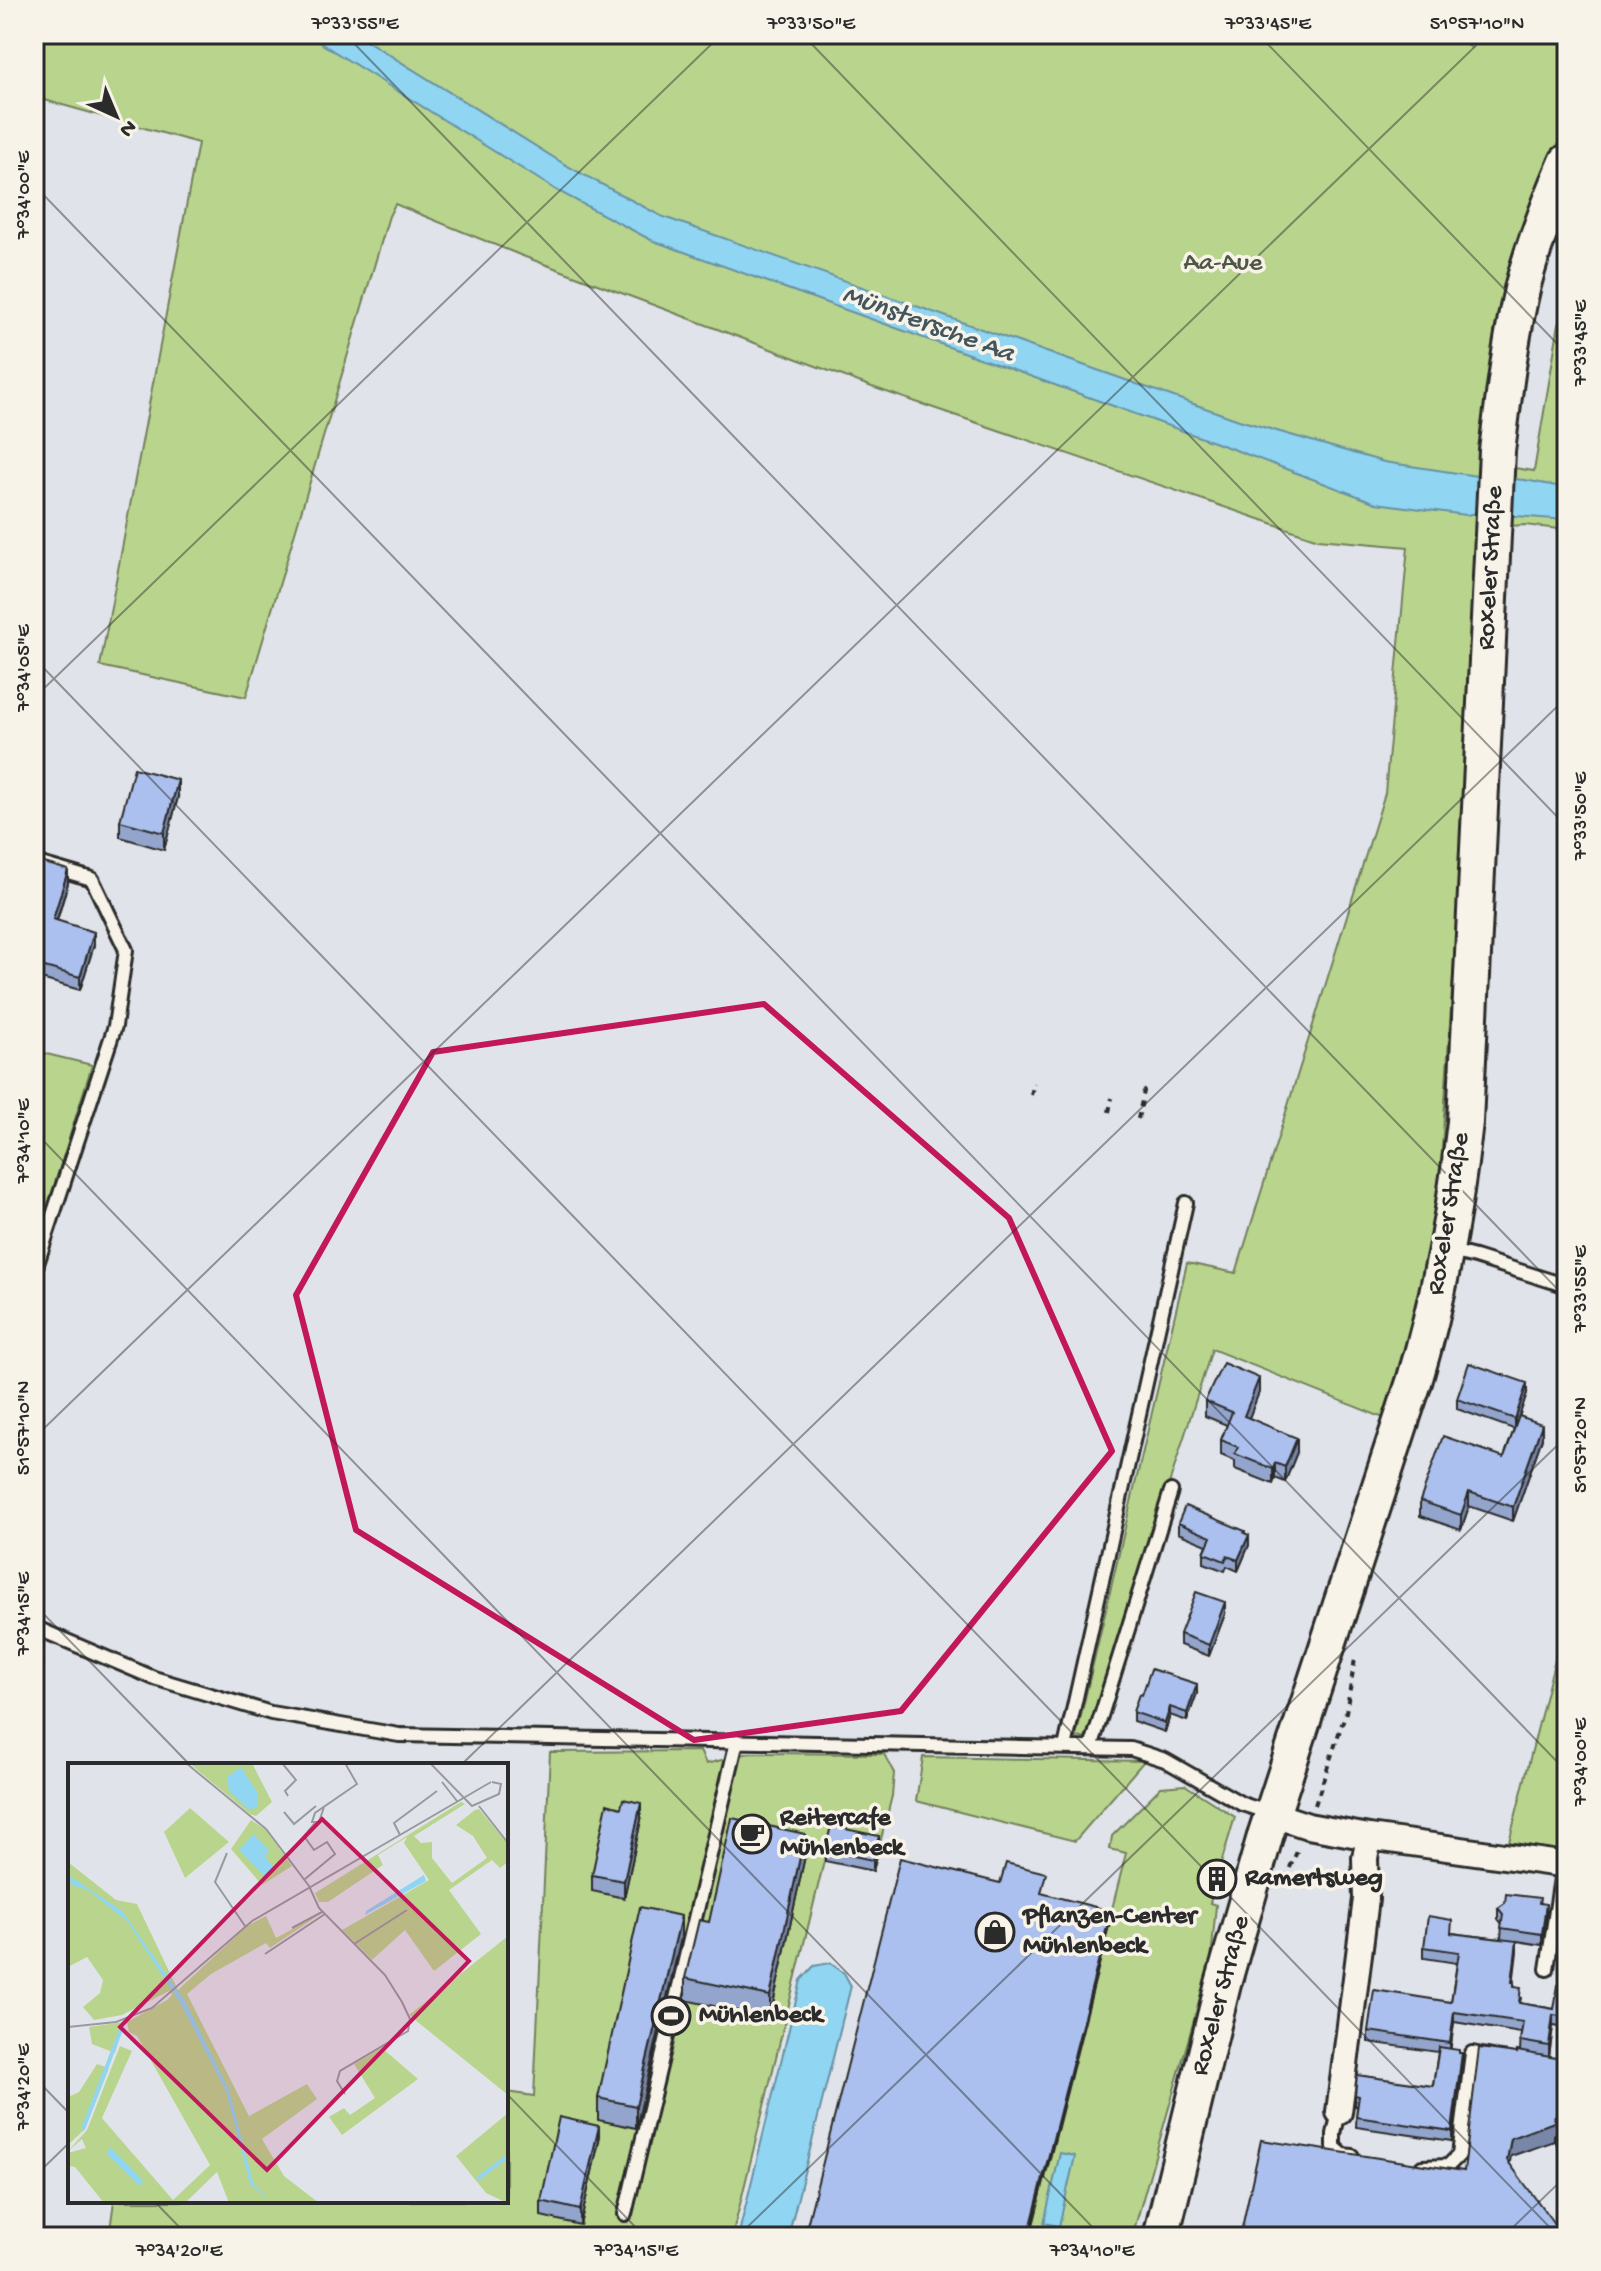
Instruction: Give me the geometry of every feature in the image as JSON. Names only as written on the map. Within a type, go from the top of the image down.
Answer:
[{"type":"main road","name":"Roxeler Straße","points":[[1161,2237],[1223,1984],[1272,1814],[1414,1382],[1434,1316],[1447,1250],[1465,1122],[1497,451],[1508,362],[1524,284],[1567,162]]},
{"type":"street","points":[[1272,1814],[1308,1826],[1369,1837],[1565,1865]]},
{"type":"street","points":[[1339,2112],[1366,1899],[1365,1858],[1369,1837]]},
{"type":"lane","points":[[34,862],[92,879],[126,950],[115,1026],[34,1273]]},
{"type":"lane","points":[[1065,1747],[1186,1203]]},
{"type":"lane","points":[[1447,1250],[1567,1286]]},
{"type":"lane","points":[[1091,1748],[1171,1491]]},
{"type":"lane","points":[[34,1627],[154,1678],[271,1713],[399,1735],[1131,1749],[1165,1760],[1242,1804],[1272,1814]]},
{"type":"lane","points":[[625,2214],[737,1741]]},
{"type":"lane","points":[[1547,1969],[1565,1865]]},
{"type":"lane","points":[[1414,2166],[1448,2166],[1459,2155],[1472,2053],[1512,2060]]},
{"type":"lane","points":[[1339,2112],[1334,2147],[1343,2155],[1371,2159]]},
{"type":"path","points":[[1031,1095],[1034,1083]]},
{"type":"path","points":[[1138,1119],[1144,1091],[1139,1090]]},
{"type":"path","points":[[1109,1112],[1112,1098]]},
{"type":"highlighted area","points":[[764,1004],[1009,1218],[1112,1451],[901,1711],[694,1740],[356,1530],[296,1295],[433,1052]]},
{"type":"green space","name":"Aa-Aue","points":[[34,34],[1450,34],[1470,47],[1466,34],[1548,34],[1567,49],[1567,127],[1537,196],[1508,467],[1534,471],[1567,276],[1567,576],[1560,574],[1559,529],[1525,525],[1477,528],[1464,801],[1435,1260],[1386,1419],[1212,1349],[1088,1739],[1076,1737],[1187,1263],[1236,1273],[1385,793],[1408,547],[1318,539],[872,387],[520,255],[395,204],[246,697],[100,666],[198,143],[34,97]]},
{"type":"green space","points":[[34,1051],[92,1065],[34,1250]]},
{"type":"green space","points":[[1567,1611],[1567,1852],[1509,1842]]},
{"type":"green space","points":[[34,1637],[44,1641],[34,1772]]},
{"type":"green space","name":"Mühlenbeck","points":[[700,1751],[706,1764],[749,1753],[884,1754],[894,1773],[892,1796],[879,1847],[830,1837],[732,2237],[109,2237],[114,2203],[508,2203],[508,2092],[534,2096],[550,1752]]},
{"type":"green space","points":[[923,1757],[1144,1761],[1075,1841],[916,1801]]},
{"type":"green space","points":[[1185,1785],[1235,1817],[1211,1886],[1214,1887],[1210,1903],[1216,1905],[1211,1960],[1132,2237],[1030,2237],[1126,1853],[1110,1849],[1112,1836],[1161,1787]]},
{"type":"water","name":"Münstersche Aa","points":[[306,34],[356,34],[569,167],[661,216],[1239,420],[1384,462],[1567,488],[1567,520],[1477,513],[1466,515],[1376,503],[651,240],[556,190]]},
{"type":"water","points":[[830,1963],[844,1973],[851,1986],[788,2237],[738,2237],[801,1980],[814,1966]]},
{"type":"water","points":[[1060,2153],[1075,2156],[1059,2226],[1044,2223]]},
{"type":"building","points":[[134,768],[178,780],[164,833],[120,821]]},
{"type":"building","points":[[34,860],[68,870],[53,919],[94,932],[80,977],[34,964]]},
{"type":"building","points":[[1223,1363],[1259,1378],[1244,1416],[1297,1438],[1285,1467],[1275,1463],[1273,1469],[1235,1454],[1238,1447],[1221,1440],[1232,1412],[1205,1401]]},
{"type":"building","points":[[1469,1363],[1527,1383],[1515,1419],[1457,1399]]},
{"type":"building","points":[[1519,1416],[1542,1424],[1513,1507],[1469,1492],[1461,1515],[1420,1501],[1443,1436],[1504,1457]]},
{"type":"building","points":[[1185,1506],[1249,1535],[1238,1560],[1227,1556],[1225,1561],[1204,1553],[1211,1537],[1178,1523]]},
{"type":"building","points":[[1196,1592],[1225,1602],[1209,1645],[1180,1634]]},
{"type":"building","points":[[1151,1669],[1197,1684],[1187,1713],[1170,1707],[1165,1723],[1133,1712]]},
{"type":"building","points":[[623,1799],[641,1803],[624,1881],[592,1875],[607,1804],[621,1808]]},
{"type":"building","points":[[732,1818],[805,1834],[770,1996],[685,1978],[699,1920],[709,1922]]},
{"type":"building","points":[[831,1826],[879,1836],[873,1860],[825,1850]]},
{"type":"building","points":[[900,1858],[1000,1883],[1006,1863],[1046,1873],[1041,1893],[1111,1911],[1028,2237],[804,2237]]},
{"type":"building","points":[[1506,1894],[1540,1898],[1539,1903],[1546,1904],[1542,1934],[1501,1928],[1503,1914],[1498,1908],[1505,1903]]},
{"type":"building","points":[[640,1907],[681,1916],[636,2106],[598,2098]]},
{"type":"building","points":[[1564,1907],[1567,1907],[1567,1938],[1559,1937]]},
{"type":"building","points":[[1428,1916],[1452,1920],[1451,1933],[1517,1941],[1512,1982],[1514,1986],[1521,1987],[1519,2003],[1554,2009],[1558,1985],[1567,1987],[1567,2017],[1553,2015],[1549,2046],[1520,2041],[1523,2022],[1454,2012],[1450,2043],[1368,2031],[1374,1990],[1451,2002],[1459,1952],[1424,1947]]},
{"type":"building","points":[[1439,2047],[1462,2053],[1452,2131],[1356,2117],[1359,2096],[1355,2095],[1357,2075],[1433,2086]]},
{"type":"building","points":[[1479,2048],[1567,2060],[1567,2112],[1559,2111],[1554,2122],[1511,2138],[1507,2160],[1564,2237],[1240,2237],[1261,2140],[1464,2171]]},
{"type":"building","points":[[559,2117],[599,2126],[580,2210],[541,2201]]},
{"type":"place","name":"Reitercafe Mühlenbeck","points":[[752,1834]]},
{"type":"place","name":"Ramertsweg","points":[[1217,1879]]},
{"type":"place","name":"Pflanzen-Center Mühlenbeck","points":[[995,1932]]},
{"type":"place","name":"Mühlenbeck","points":[[671,2016]]}]
